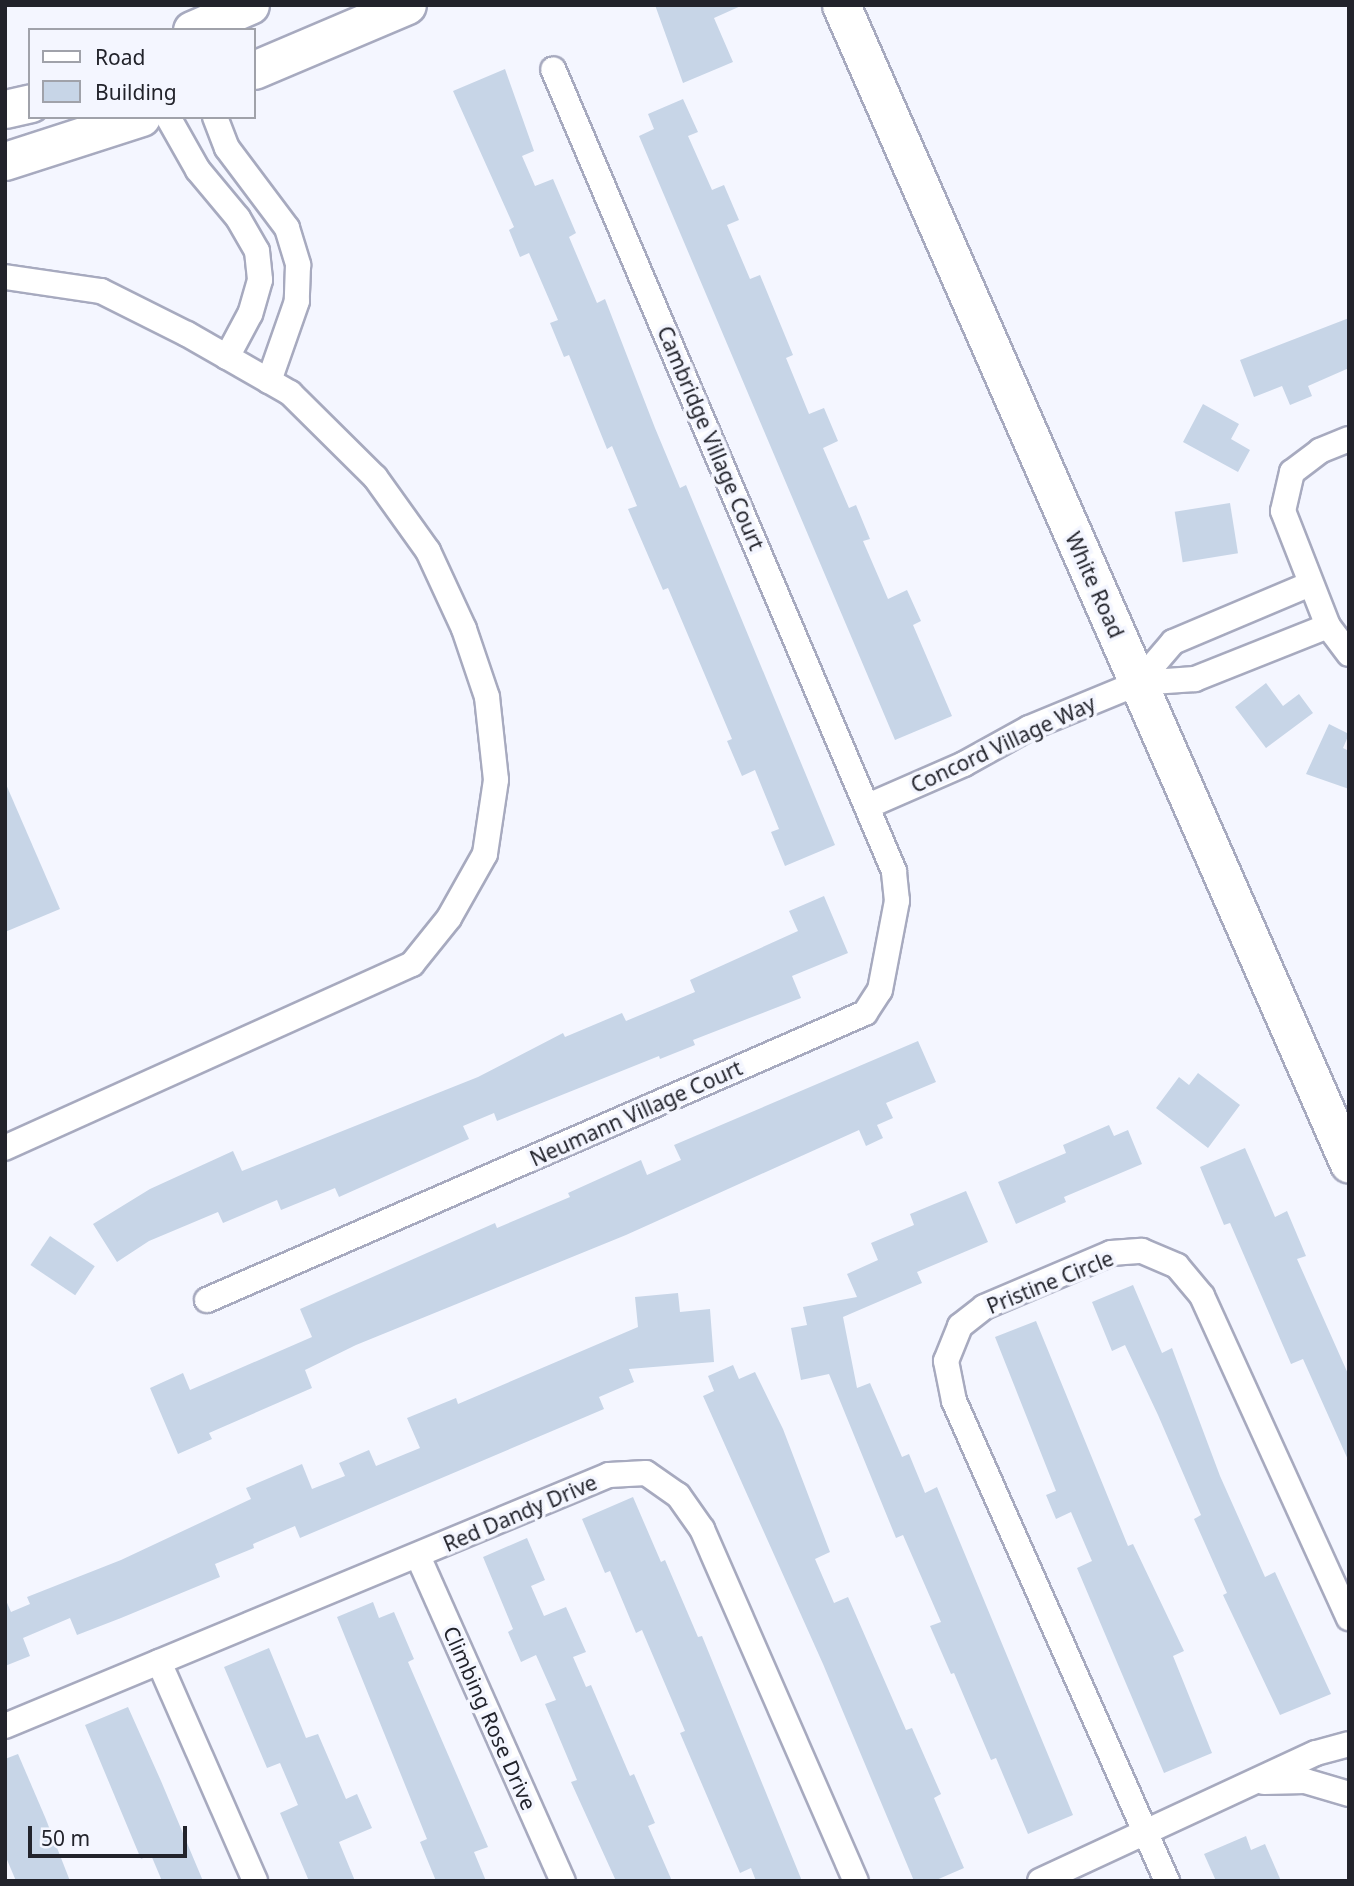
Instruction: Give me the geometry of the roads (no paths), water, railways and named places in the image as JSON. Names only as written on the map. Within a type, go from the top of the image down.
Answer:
[{"type":"street","points":[[197,28],[250,5]]},
{"type":"street","points":[[256,69],[407,5]]},
{"type":"street","name":"White Road","points":[[841,5],[1349,1164]]},
{"type":"street","name":"Cambridge Village Court","points":[[553,69],[868,806]]},
{"type":"street","points":[[5,109],[28,103]]},
{"type":"street","points":[[5,161],[135,119]]},
{"type":"street","points":[[169,119],[198,170],[238,218],[257,251],[260,280],[250,314],[227,357]]},
{"type":"street","points":[[216,119],[227,148],[287,228],[298,265],[298,300],[269,381]]},
{"type":"street","points":[[5,278],[101,291],[227,357],[289,393],[375,477],[428,551],[464,629],[487,697],[496,780],[485,854],[449,918],[412,964],[5,1148]]},
{"type":"street","points":[[1349,439],[1292,472],[1283,511],[1328,626],[1349,654]]},
{"type":"street","points":[[1138,683],[1173,642],[1310,584]]},
{"type":"street","points":[[1138,683],[1195,679],[1328,626]]},
{"type":"street","name":"Concord Village Way","points":[[868,806],[964,764],[1029,728],[1138,683]]},
{"type":"street","name":"Neumann Village Court","points":[[207,1300],[865,1013],[880,990],[897,901],[894,872],[868,806]]},
{"type":"street","name":"Pristine Circle","points":[[1167,1881],[954,1401],[946,1361],[960,1326],[984,1307],[1111,1253],[1142,1251],[1177,1266],[1202,1296],[1349,1618]]},
{"type":"street","name":"Red Dandy Drive","points":[[5,1726],[609,1475],[646,1474],[678,1495],[702,1529],[856,1881]]},
{"type":"street","name":"Climbing Rose Drive","points":[[418,1556],[563,1881]]},
{"type":"street","points":[[159,1662],[255,1881]]},
{"type":"street","points":[[1040,1881],[1316,1754],[1349,1744]]},
{"type":"street","points":[[1260,1782],[1305,1782],[1349,1794]]}]
